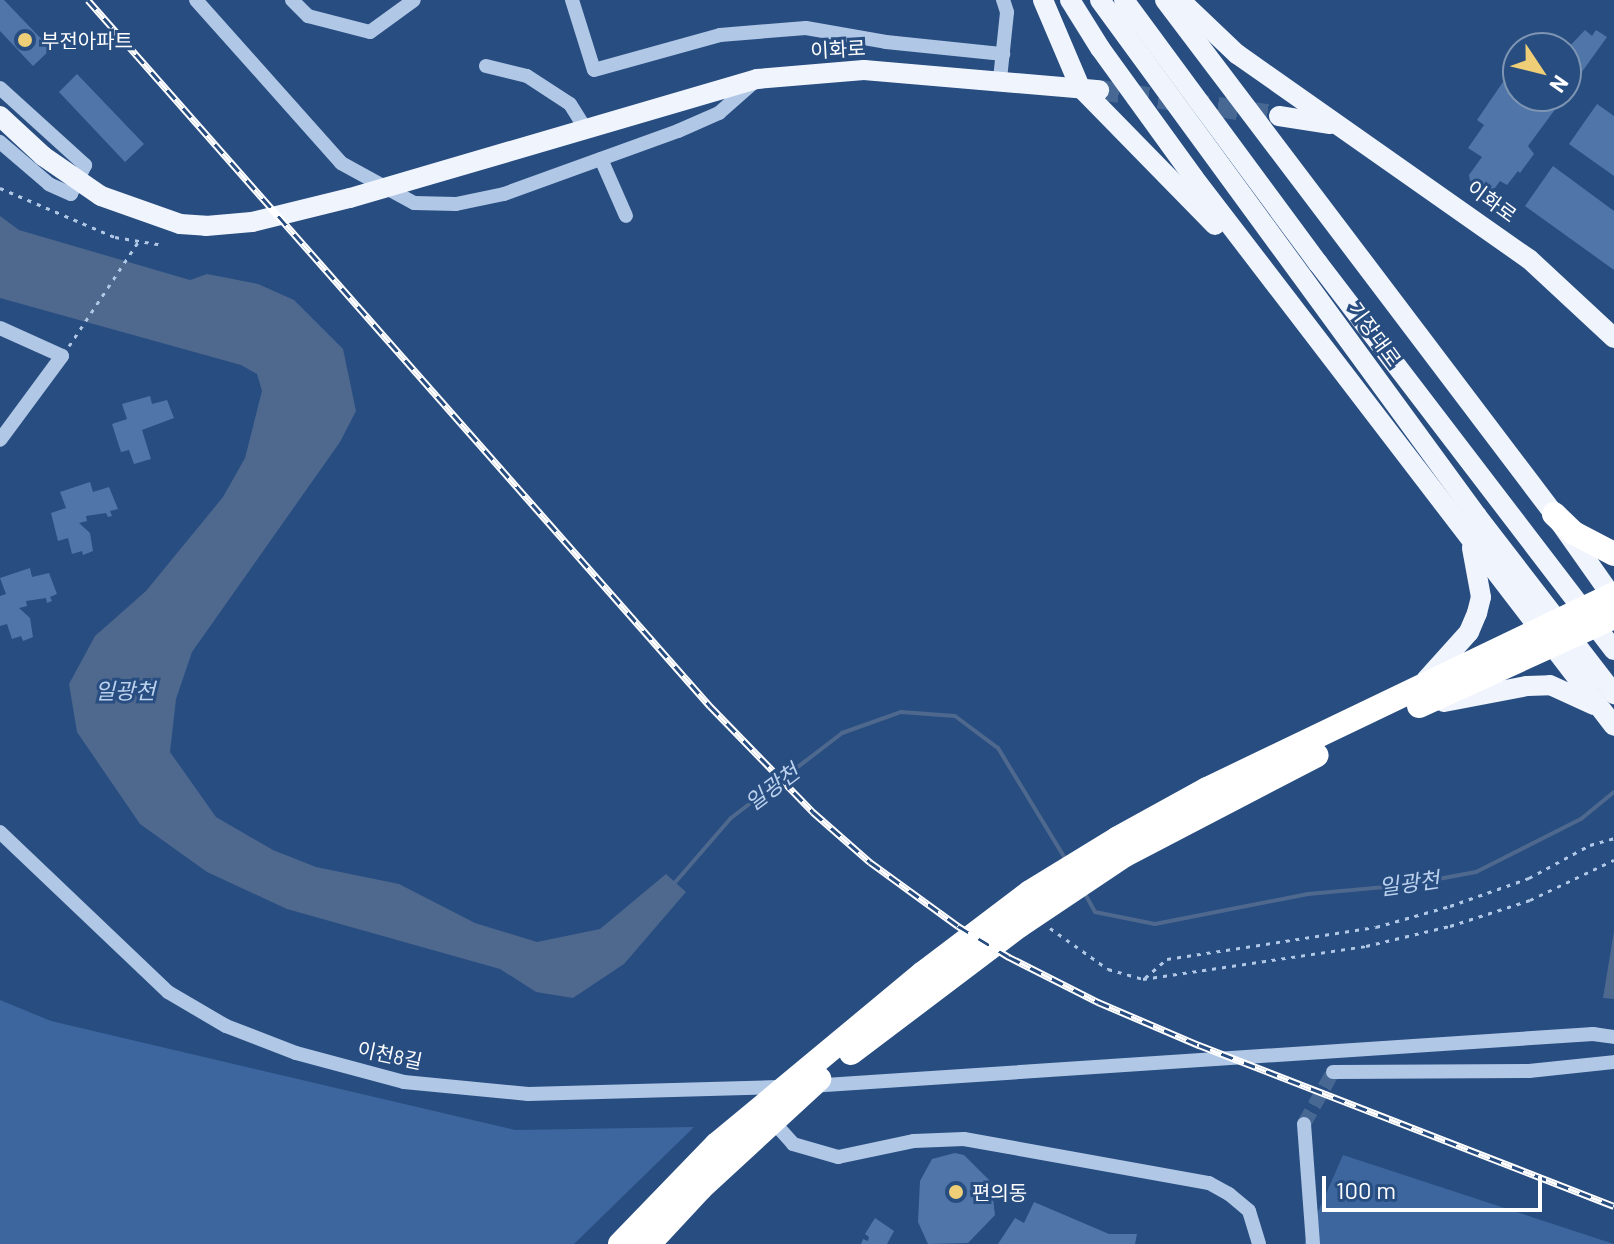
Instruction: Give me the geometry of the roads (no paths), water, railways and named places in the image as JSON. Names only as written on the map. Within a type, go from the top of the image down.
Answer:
[{"type":"highway","points":[[1554,514],[1574,533],[1614,554]]},
{"type":"highway","points":[[620,1244],[923,973],[1030,892],[1213,797],[1548,637],[1613,601]]},
{"type":"highway","points":[[649,1244],[696,1179]]},
{"type":"main road","points":[[1043,0],[1090,88],[1278,290]]},
{"type":"main road","points":[[1070,0],[1100,48],[1278,290],[1470,540],[1608,711]]},
{"type":"main road","name":"기장대로","points":[[1100,0],[1477,516],[1608,711]]},
{"type":"main road","name":"기장대로","points":[[1124,0],[1203,109],[1614,650]]},
{"type":"main road","points":[[1165,0],[1554,514],[1613,601]]},
{"type":"main road","points":[[1180,0],[1237,54],[1334,124]]},
{"type":"main road","name":"이화로","points":[[0,116],[43,156],[101,196],[180,224],[206,226],[252,222],[350,198],[757,79],[864,70],[1090,88]]},
{"type":"main road","name":"이화로","points":[[1279,116],[1334,124],[1453,202],[1529,259],[1614,338]]},
{"type":"main road","points":[[1470,540],[1507,567],[1522,570],[1540,561],[1550,545],[1554,514]]},
{"type":"main road","points":[[1412,701],[1469,632],[1477,613],[1481,597],[1479,574],[1470,540]]},
{"type":"main road","points":[[1608,711],[1599,699],[1606,684],[1614,678]]},
{"type":"main road","points":[[1412,701],[1538,685],[1562,688],[1608,711]]},
{"type":"street","points":[[196,0],[341,163],[414,203],[456,204],[504,194],[601,159],[719,113],[757,79]]},
{"type":"street","points":[[292,0],[308,16],[370,32],[414,0]]},
{"type":"street","points":[[572,0],[594,70],[720,35],[806,28],[886,42],[1003,54]]},
{"type":"street","points":[[1000,79],[1007,12],[1003,0]]},
{"type":"street","points":[[486,66],[527,76],[570,104],[586,130]]},
{"type":"street","points":[[0,88],[85,165],[71,194],[49,184],[0,142]]},
{"type":"street","points":[[601,159],[626,216]]},
{"type":"street","points":[[0,328],[62,356],[0,440]]},
{"type":"street","name":"이천8길","points":[[0,832],[168,992],[226,1026],[296,1053],[404,1082],[528,1094],[744,1089],[1593,1034],[1614,1037]]},
{"type":"street","points":[[1333,1072],[1529,1071],[1614,1062]]},
{"type":"street","points":[[744,1089],[793,1144],[838,1157],[914,1141],[964,1139],[1209,1183],[1229,1194],[1249,1211],[1259,1244]]},
{"type":"street","points":[[1304,1124],[1313,1244]]},
{"type":"water","name":"일광천","points":[[0,216],[19,230],[190,280],[207,274],[258,284],[294,300],[343,349],[356,411],[340,442],[192,652],[176,699],[170,752],[216,817],[273,850],[316,867],[399,884],[475,923],[537,942],[600,929],[666,874],[686,892],[624,964],[573,998],[536,992],[500,969],[287,909],[207,872],[140,824],[77,732],[69,684],[95,636],[146,591],[223,497],[245,458],[262,391],[257,374],[241,365],[0,298]]},
{"type":"water","points":[[1614,931],[1614,999],[1603,998]]},
{"type":"waterway","name":"일광천","points":[[672,886],[731,818],[842,733],[901,712],[955,716],[998,748],[1066,860]]},
{"type":"waterway","name":"일광천","points":[[1084,892],[1095,912],[1155,924],[1308,894],[1406,885],[1476,872],[1581,819],[1614,792]]},
{"type":"tunnel","points":[[1099,90],[1279,116]]},
{"type":"tunnel","points":[[1304,1124],[1333,1072]]},
{"type":"railway","points":[[88,0],[710,706],[813,812],[870,862],[958,926],[1009,957],[1098,1002],[1199,1045],[1614,1206]]},
{"type":"place","name":"부전아파트","points":[[25,40]]},
{"type":"place","name":"편의동","points":[[956,1192]]}]
